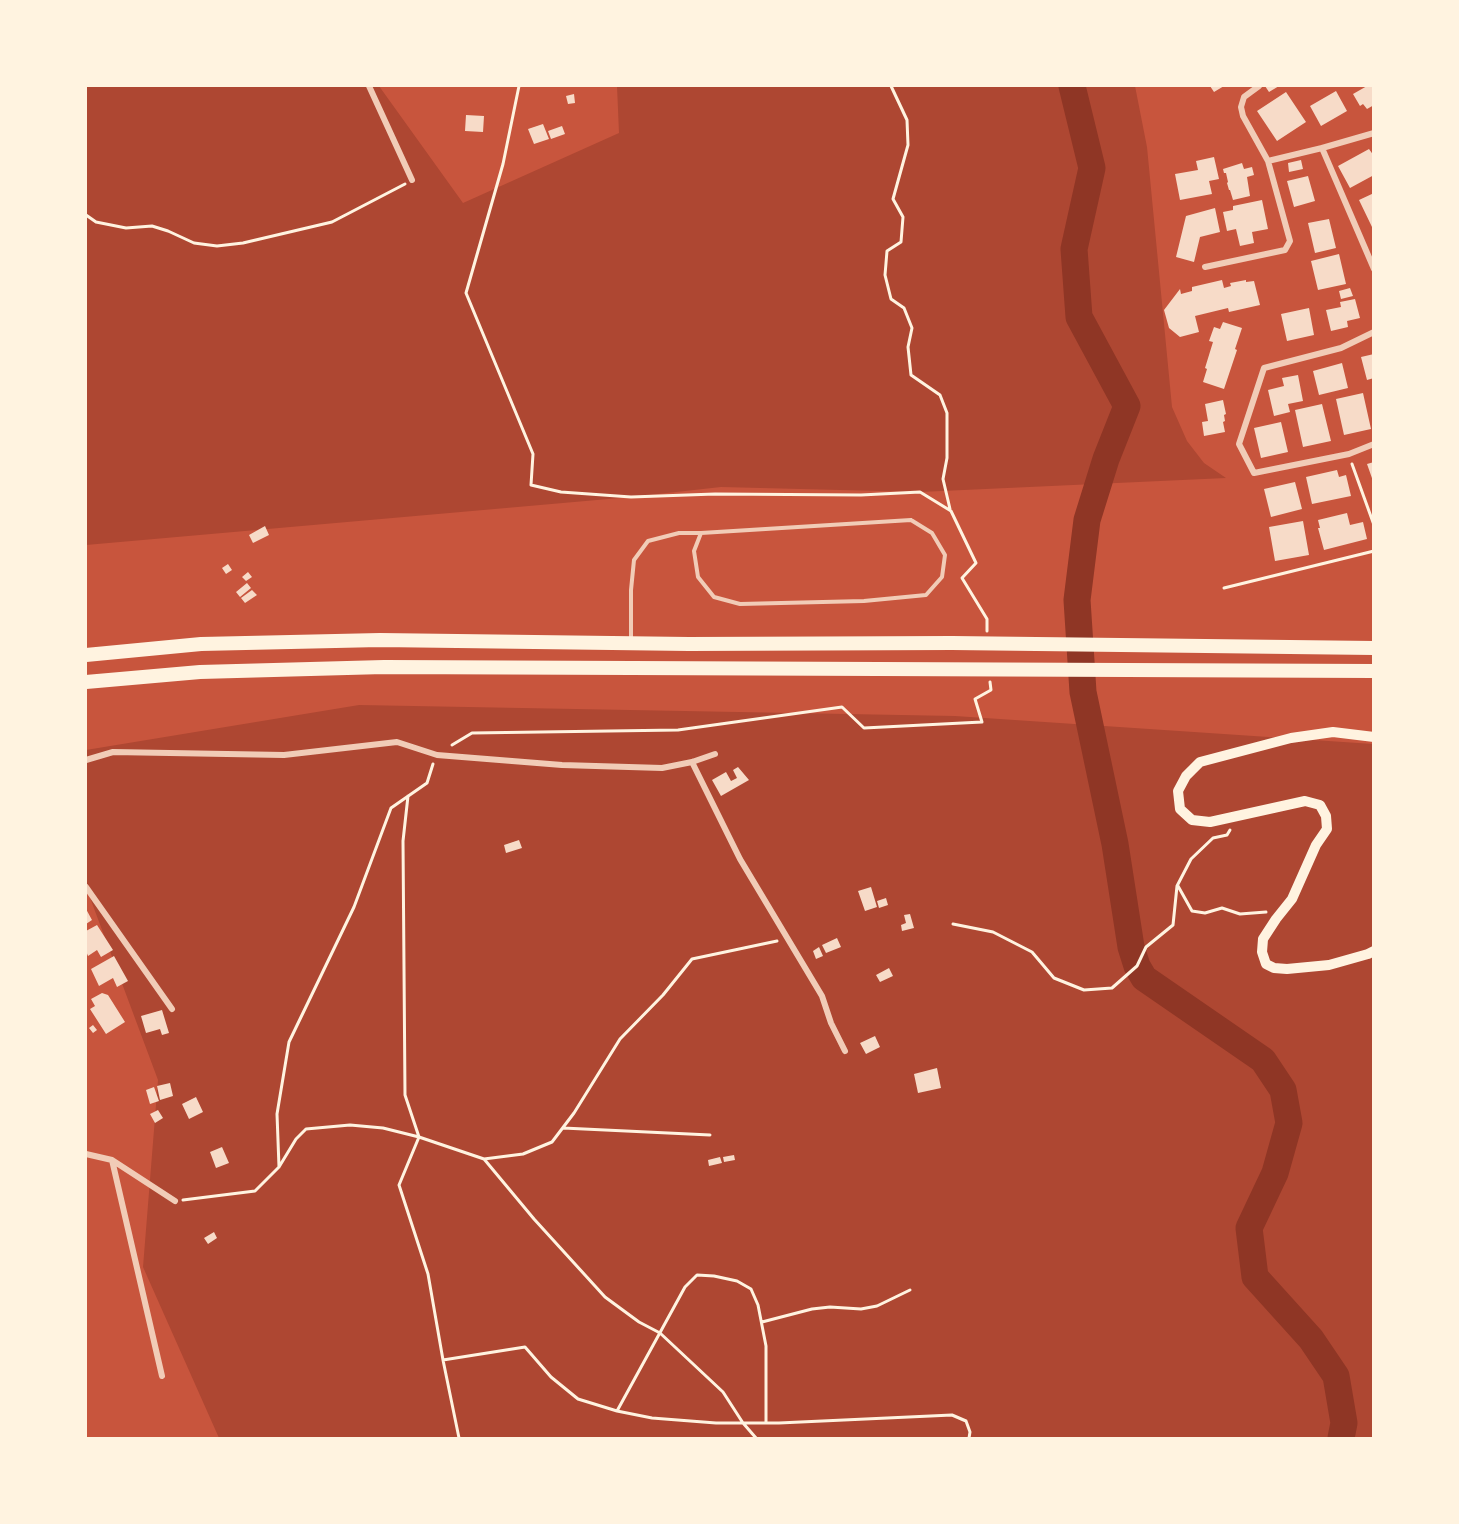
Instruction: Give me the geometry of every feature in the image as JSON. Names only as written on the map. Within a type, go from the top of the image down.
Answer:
[{"type":"highway","points":[[86,655],[201,644],[380,640],[1374,648]]},
{"type":"highway","points":[[86,682],[200,672],[384,667],[1374,671]]},
{"type":"main road","points":[[1374,737],[1333,732],[1291,738],[1200,762],[1186,776],[1178,791],[1180,809],[1192,820],[1210,822],[1305,801],[1320,805],[1326,816],[1327,829],[1316,845],[1292,899],[1263,939],[1262,952],[1266,963],[1274,968],[1287,969],[1329,964],[1374,951]]},
{"type":"street","points":[[369,86],[412,180]]},
{"type":"street","points":[[1205,267],[1285,250],[1290,241],[1268,161],[1243,116],[1241,107],[1244,97],[1259,86]]},
{"type":"street","points":[[1268,161],[1374,133]]},
{"type":"street","points":[[1322,148],[1374,269]]},
{"type":"street","points":[[1374,332],[1341,348],[1264,368],[1239,444],[1254,472],[1348,454],[1374,444]]},
{"type":"street","points":[[86,760],[113,752],[284,755],[397,742],[437,755],[551,764],[662,768],[692,762],[715,754]]},
{"type":"street","points":[[692,762],[740,859],[822,996],[831,1023],[845,1051]]},
{"type":"street","points":[[86,887],[172,1009]]},
{"type":"street","points":[[86,1154],[112,1160],[176,1201]]},
{"type":"street","points":[[112,1160],[162,1376]]},
{"type":"lane","points":[[631,643],[631,590],[634,560],[648,541],[679,533],[910,520],[932,533],[945,555],[942,577],[926,595],[864,601],[741,604],[714,597],[698,577],[694,551],[701,533]]},
{"type":"path","points":[[891,86],[907,120],[908,145],[893,199],[903,217],[901,242],[887,252],[885,275],[891,299],[904,308],[912,328],[908,347],[911,375],[940,395],[947,413],[947,458],[943,479],[951,511]]},
{"type":"path","points":[[86,215],[96,222],[126,228],[152,226],[194,243],[218,246],[243,243],[332,222],[412,180]]},
{"type":"path","points":[[1348,454],[1374,525]]},
{"type":"path","points":[[1224,588],[1374,551]]},
{"type":"path","points":[[408,796],[403,841],[405,1095],[419,1137],[399,1185],[428,1274],[459,1438]]},
{"type":"path","points":[[953,924],[993,932],[1032,952],[1054,978],[1084,990],[1112,988],[1137,966],[1146,947],[1173,925],[1178,886],[1191,859],[1213,838],[1227,835],[1238,816]]},
{"type":"path","points":[[1178,886],[1192,911],[1205,913],[1222,908],[1240,914],[1266,912],[1292,899]]},
{"type":"path","points":[[176,1201],[255,1191],[279,1167],[296,1139],[306,1129],[350,1125],[383,1128],[419,1137],[484,1159],[524,1154],[552,1142],[574,1113],[620,1039],[663,995],[692,959],[788,937]]},
{"type":"path","points":[[563,1128],[710,1135]]},
{"type":"path","points":[[484,1159],[534,1219],[605,1297],[639,1322],[660,1333],[723,1392],[743,1423],[756,1438]]},
{"type":"path","points":[[616,1411],[685,1287],[697,1275],[714,1276],[737,1281],[751,1289],[758,1305],[766,1346],[766,1423]]},
{"type":"path","points":[[762,1322],[812,1309],[830,1307],[861,1309],[877,1306],[910,1290]]},
{"type":"path","points":[[443,1360],[525,1347],[551,1377],[578,1400],[652,1418],[716,1423],[766,1423],[952,1415],[966,1421],[970,1432],[969,1438]]},
{"type":"shaded area","points":[[86,86],[379,86],[463,203],[619,133],[617,86],[1135,86],[1147,147],[1172,407],[1187,441],[1204,463],[1226,478],[920,492],[721,487],[86,545]]},
{"type":"shaded area","points":[[359,705],[955,716],[1373,744],[1373,1438],[219,1438],[143,1267],[158,1080],[89,895],[86,878],[86,750]]},
{"type":"building","points":[[1210,86],[1224,86],[1214,92]]},
{"type":"building","points":[[1265,86],[1279,86],[1269,92]]},
{"type":"building","points":[[1367,86],[1374,86],[1374,105],[1367,109],[1363,104],[1360,106],[1353,94]]},
{"type":"building","points":[[1336,91],[1347,111],[1321,126],[1310,106]]},
{"type":"building","points":[[1286,92],[1306,122],[1277,141],[1257,111]]},
{"type":"building","points":[[574,94],[575,103],[568,104],[566,96]]},
{"type":"building","points":[[466,115],[484,116],[483,132],[465,131]]},
{"type":"building","points":[[543,124],[549,139],[534,144],[528,129]]},
{"type":"building","points":[[562,126],[565,134],[551,139],[548,131]]},
{"type":"building","points":[[1369,149],[1374,156],[1374,175],[1350,188],[1338,166]]},
{"type":"building","points":[[1214,157],[1219,179],[1209,181],[1212,194],[1180,200],[1175,174],[1198,170],[1196,161]]},
{"type":"building","points":[[1301,160],[1303,169],[1289,172],[1288,163]]},
{"type":"building","points":[[1242,163],[1244,169],[1252,167],[1254,175],[1247,177],[1250,196],[1233,200],[1223,169]]},
{"type":"building","points":[[1308,176],[1315,201],[1294,207],[1287,181]]},
{"type":"building","points":[[1374,193],[1374,226],[1372,227],[1359,200]]},
{"type":"building","points":[[1262,200],[1268,229],[1252,232],[1254,243],[1240,246],[1236,229],[1227,231],[1223,212],[1233,210],[1233,206]]},
{"type":"building","points":[[1215,208],[1220,232],[1200,237],[1194,262],[1176,257],[1186,216]]},
{"type":"building","points":[[1329,219],[1336,248],[1315,253],[1308,223]]},
{"type":"building","points":[[1339,254],[1346,284],[1318,290],[1311,261]]},
{"type":"building","points":[[1222,280],[1224,288],[1231,286],[1230,283],[1254,281],[1260,305],[1229,312],[1228,308],[1195,316],[1199,332],[1180,337],[1169,328],[1164,310],[1180,289],[1181,294],[1192,291],[1192,287]]},
{"type":"building","points":[[1350,288],[1353,296],[1341,299],[1339,291]]},
{"type":"building","points":[[1355,299],[1360,318],[1347,321],[1348,327],[1331,331],[1326,310],[1341,307],[1340,302]]},
{"type":"building","points":[[1309,308],[1314,335],[1287,341],[1281,314]]},
{"type":"building","points":[[1223,322],[1242,328],[1224,389],[1203,382],[1213,342],[1209,341],[1214,327],[1220,329]]},
{"type":"building","points":[[1374,354],[1374,378],[1367,380],[1361,357]]},
{"type":"building","points":[[1342,363],[1348,388],[1319,395],[1313,371]]},
{"type":"building","points":[[1298,375],[1303,401],[1288,404],[1290,412],[1274,416],[1268,390],[1284,386],[1282,378]]},
{"type":"building","points":[[1363,393],[1371,429],[1344,435],[1336,399]]},
{"type":"building","points":[[1223,400],[1226,414],[1223,422],[1225,432],[1204,436],[1202,422],[1208,421],[1205,404]]},
{"type":"building","points":[[1322,404],[1331,441],[1303,447],[1295,410]]},
{"type":"building","points":[[1281,422],[1288,452],[1261,458],[1254,428]]},
{"type":"building","points":[[1374,462],[1374,481],[1373,481],[1367,464]]},
{"type":"building","points":[[1337,470],[1339,477],[1346,475],[1351,496],[1312,504],[1306,477]]},
{"type":"building","points":[[1295,482],[1302,509],[1271,517],[1264,489]]},
{"type":"building","points":[[1347,513],[1350,525],[1363,522],[1367,539],[1324,550],[1318,520]]},
{"type":"building","points":[[1303,521],[1309,555],[1275,561],[1269,527]]},
{"type":"building","points":[[265,526],[269,535],[253,543],[249,535]]},
{"type":"building","points":[[228,564],[232,570],[226,574],[222,568]]},
{"type":"building","points":[[248,572],[252,577],[246,581],[242,577]]},
{"type":"building","points":[[247,583],[251,588],[240,597],[236,592]]},
{"type":"building","points":[[252,590],[257,595],[245,603],[241,598]]},
{"type":"building","points":[[738,767],[749,780],[721,796],[712,780],[726,772],[731,781],[737,778],[733,770]]},
{"type":"building","points":[[519,840],[522,848],[506,853],[504,845]]},
{"type":"building","points":[[871,887],[877,907],[865,911],[858,891]]},
{"type":"building","points":[[886,898],[888,905],[879,908],[877,901]]},
{"type":"building","points":[[86,909],[92,920],[86,924]]},
{"type":"building","points":[[910,914],[914,928],[902,931],[901,925],[906,923],[904,915]]},
{"type":"building","points":[[97,925],[113,950],[101,957],[97,950],[88,956],[86,931]]},
{"type":"building","points":[[837,938],[841,947],[826,953],[822,945]]},
{"type":"building","points":[[819,947],[823,956],[816,959],[813,951]]},
{"type":"building","points":[[114,956],[128,981],[117,987],[113,978],[99,986],[91,969]]},
{"type":"building","points":[[889,968],[893,976],[880,982],[876,975]]},
{"type":"building","points":[[102,993],[108,995],[125,1022],[106,1034],[90,1009],[95,1006],[91,999]]},
{"type":"building","points":[[162,1010],[169,1033],[162,1035],[160,1029],[146,1033],[141,1016]]},
{"type":"building","points":[[93,1025],[97,1030],[93,1033],[89,1028]]},
{"type":"building","points":[[875,1036],[880,1047],[866,1054],[860,1043]]},
{"type":"building","points":[[937,1068],[941,1088],[918,1093],[914,1074]]},
{"type":"building","points":[[170,1083],[173,1096],[160,1100],[157,1086]]},
{"type":"building","points":[[154,1087],[159,1101],[150,1104],[146,1090]]},
{"type":"building","points":[[196,1097],[203,1112],[189,1119],[182,1104]]},
{"type":"building","points":[[158,1110],[163,1118],[155,1123],[150,1114]]},
{"type":"building","points":[[222,1147],[229,1163],[216,1168],[210,1152]]},
{"type":"building","points":[[734,1155],[735,1160],[724,1162],[723,1157]]},
{"type":"building","points":[[720,1157],[722,1163],[709,1166],[708,1160]]},
{"type":"building","points":[[214,1232],[217,1238],[208,1244],[204,1238]]},
{"type":"waterway","points":[[1072,86],[1092,168],[1074,249],[1079,317],[1127,406],[1106,459],[1087,520],[1077,600],[1083,692],[1115,844],[1131,947],[1137,966],[1144,978],[1263,1060],[1283,1090],[1289,1123],[1275,1173],[1249,1228],[1255,1277],[1311,1339],[1336,1376],[1344,1423],[1341,1438]]}]
